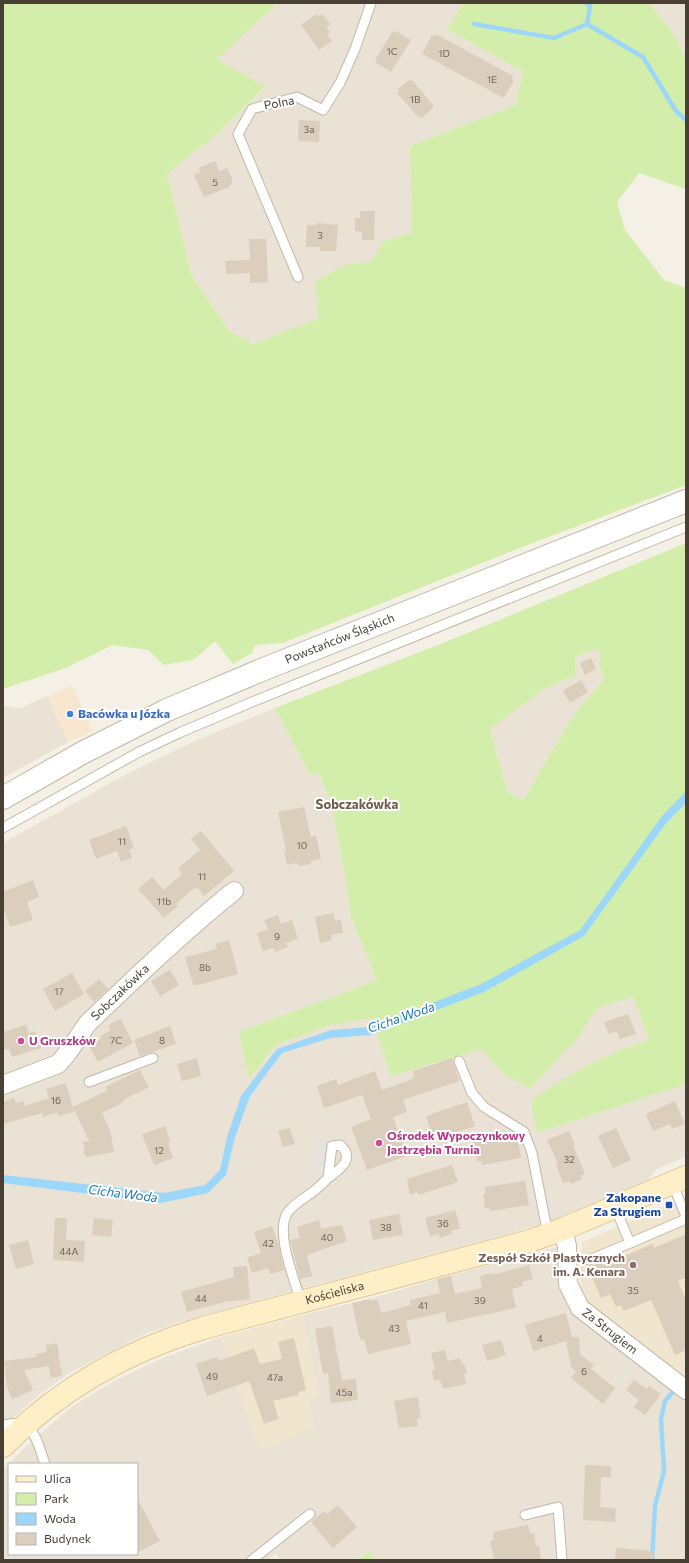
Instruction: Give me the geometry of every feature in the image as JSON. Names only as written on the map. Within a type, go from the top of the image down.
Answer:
[{"type":"main road","name":"Kościeliska","points":[[3,1446],[45,1407],[71,1389],[113,1364],[141,1350],[188,1332],[512,1246],[556,1232],[679,1180]]},
{"type":"street","name":"Powstańców Śląskich","points":[[3,798],[82,753],[167,710],[264,669],[686,501]]},
{"type":"street","name":"Sobczakówka","points":[[3,1085],[58,1064],[64,1059],[88,1023],[165,949],[200,918],[234,891]]},
{"type":"street","name":"Za Strugiem","points":[[556,1232],[567,1246],[568,1284],[580,1308],[680,1385]]},
{"type":"lane","name":"Polna","points":[[298,277],[238,134],[252,109],[297,97],[323,110],[340,83],[355,49],[371,3]]},
{"type":"lane","points":[[3,828],[139,752],[179,733],[252,702],[686,527]]},
{"type":"lane","points":[[89,1082],[153,1058]]},
{"type":"lane","points":[[458,1061],[472,1093],[484,1107],[524,1132],[532,1153],[556,1232]]},
{"type":"lane","points":[[301,1302],[287,1255],[283,1231],[284,1222],[287,1213],[298,1201],[314,1191],[328,1178]]},
{"type":"lane","points":[[589,1260],[686,1218],[679,1180]]},
{"type":"lane","points":[[615,1208],[630,1243]]},
{"type":"lane","points":[[3,1425],[11,1423],[24,1425],[35,1434],[45,1463]]},
{"type":"lane","points":[[525,1515],[558,1507],[562,1560]]},
{"type":"lane","points":[[252,1560],[310,1514]]},
{"type":"shaded area","points":[[278,3],[463,3],[447,29],[523,72],[515,105],[410,146],[412,233],[383,241],[372,261],[345,265],[320,318],[253,344],[229,331],[191,274],[167,174],[218,133],[265,88],[217,59]]},
{"type":"shaded area","points":[[650,3],[686,3],[686,61],[676,38]]},
{"type":"shaded area","points":[[600,649],[600,669],[605,678],[577,711],[546,760],[524,800],[507,792],[490,729],[544,689],[576,675],[575,656]]},
{"type":"shaded area","name":"Bacówka u Józka","points":[[72,685],[93,731],[68,742],[48,696]]},
{"type":"shaded area","points":[[48,696],[68,742],[3,778],[3,706],[20,708]]},
{"type":"shaded area","points":[[275,708],[309,773],[319,773],[332,806],[351,917],[377,980],[239,1032],[249,1079],[276,1045],[330,1025],[372,1018],[391,1076],[481,1049],[506,1076],[579,1037],[597,1008],[633,997],[649,1040],[622,1049],[578,1070],[537,1133],[686,1084],[686,1157],[657,1169],[648,1180],[553,1220],[516,1232],[179,1322],[145,1334],[71,1372],[40,1394],[3,1427],[3,843],[130,772],[195,741]]},
{"type":"shaded area","points":[[317,1141],[326,1142],[324,1174],[315,1174]]},
{"type":"shaded area","name":"Zespół Szkół Plastycznych im. A. Kenara","points":[[686,1197],[686,1377],[592,1310],[580,1287],[582,1242]]},
{"type":"shaded area","points":[[557,1247],[567,1300],[686,1396],[686,1560],[373,1560],[370,1551],[357,1560],[280,1560],[276,1554],[267,1560],[3,1560],[3,1470],[8,1465],[8,1555],[138,1555],[138,1463],[10,1463],[26,1446],[74,1405],[118,1379],[165,1357],[221,1337],[261,1453],[309,1400],[319,1395],[303,1315],[369,1299]]},
{"type":"shaded area","points":[[303,1315],[320,1395],[309,1400],[315,1426],[261,1453],[221,1337]]},
{"type":"green space","points":[[3,3],[278,3],[217,59],[265,87],[218,133],[167,174],[191,274],[229,331],[253,344],[319,318],[315,282],[345,265],[372,261],[383,241],[412,233],[410,146],[515,105],[523,72],[447,29],[463,3],[650,3],[676,38],[686,61],[686,189],[639,173],[617,202],[625,230],[664,280],[686,288],[686,485],[517,549],[283,643],[255,645],[252,653],[233,664],[215,641],[193,660],[164,665],[148,650],[113,645],[63,669],[3,689]]},
{"type":"green space","points":[[686,543],[686,1084],[537,1133],[531,1100],[578,1070],[622,1049],[649,1040],[633,997],[597,1008],[579,1037],[530,1088],[506,1076],[481,1049],[391,1076],[372,1018],[330,1025],[276,1045],[249,1079],[239,1032],[377,980],[351,917],[332,806],[319,773],[309,773],[275,708],[443,643]],"holes":[[[599,649],[600,669],[605,678],[577,711],[546,760],[524,800],[507,792],[490,729],[544,689],[576,675],[575,656]]]},
{"type":"green space","points":[[370,1551],[373,1560],[358,1560]]},
{"type":"water","name":"Cicha Woda","points":[[686,791],[686,803],[667,822],[584,936],[484,992],[371,1035],[331,1038],[282,1053],[250,1096],[235,1137],[226,1175],[208,1193],[161,1203],[3,1183],[3,1175],[164,1193],[205,1185],[220,1170],[227,1137],[241,1096],[277,1049],[331,1030],[370,1027],[481,984],[580,930],[662,816]]},
{"type":"building","points":[[317,14],[319,16],[322,14],[330,24],[326,27],[330,32],[327,34],[332,41],[319,50],[301,25]]},
{"type":"building","points":[[393,31],[395,33],[396,31],[411,40],[391,72],[376,63],[377,61],[375,60]]},
{"type":"building","points":[[436,34],[513,76],[512,79],[514,80],[504,98],[422,54],[432,35],[434,36]]},
{"type":"building","points":[[409,80],[412,80],[434,106],[422,118],[421,116],[419,118],[397,93],[399,91],[397,89]]},
{"type":"building","points":[[299,120],[320,121],[319,142],[298,141]]},
{"type":"building","points":[[215,161],[219,171],[227,168],[232,179],[232,183],[229,187],[204,197],[194,175],[200,172],[199,168]]},
{"type":"building","points":[[360,211],[375,211],[374,240],[362,240],[362,232],[355,231],[355,218],[360,218]]},
{"type":"building","points":[[317,223],[338,225],[336,251],[320,251],[320,247],[306,247],[307,225],[317,225]]},
{"type":"building","points":[[249,239],[266,239],[268,282],[250,283],[250,273],[226,274],[225,261],[250,260]]},
{"type":"building","points":[[591,658],[596,669],[585,675],[580,663]]},
{"type":"building","points":[[581,680],[588,692],[570,703],[563,691]]},
{"type":"building","points":[[304,807],[311,837],[316,835],[321,859],[310,861],[311,864],[299,866],[298,863],[287,865],[284,850],[286,850],[278,812]]},
{"type":"building","points":[[126,826],[134,848],[129,850],[132,858],[121,862],[117,851],[96,859],[89,840]]},
{"type":"building","points":[[201,831],[234,871],[204,896],[197,887],[195,889],[194,888],[176,904],[178,906],[164,918],[138,889],[152,877],[164,890],[182,874],[178,868],[200,850],[191,839]]},
{"type":"building","points":[[33,880],[39,897],[27,902],[33,920],[10,927],[3,907],[3,892]]},
{"type":"building","points":[[333,913],[335,921],[341,920],[343,933],[331,935],[332,940],[320,943],[315,917]]},
{"type":"building","points":[[278,915],[281,924],[292,920],[298,939],[286,943],[288,947],[275,952],[273,948],[263,951],[257,933],[268,929],[264,920]]},
{"type":"building","points":[[229,940],[238,974],[193,985],[185,957],[217,949],[215,944]]},
{"type":"building","points":[[170,970],[179,985],[160,996],[151,981]]},
{"type":"building","points":[[72,973],[84,994],[55,1011],[43,989]]},
{"type":"building","points":[[99,979],[108,989],[94,1002],[85,991]]},
{"type":"building","points":[[628,1014],[636,1034],[620,1039],[617,1031],[609,1034],[604,1022]]},
{"type":"building","points":[[121,1019],[133,1043],[98,1062],[89,1046],[101,1039],[100,1036],[111,1030],[108,1025]]},
{"type":"building","name":"U Gruszków","points":[[26,1025],[29,1033],[35,1031],[41,1048],[12,1057],[9,1049],[3,1050],[3,1032]]},
{"type":"building","points":[[170,1026],[176,1044],[140,1056],[134,1040]]},
{"type":"building","points":[[197,1058],[201,1076],[182,1081],[177,1064]]},
{"type":"building","points":[[452,1058],[459,1081],[403,1100],[407,1112],[393,1117],[407,1156],[367,1170],[351,1127],[371,1119],[362,1095],[324,1108],[317,1086],[336,1079],[338,1085],[375,1071],[382,1090],[413,1079],[412,1077],[415,1076],[413,1071]]},
{"type":"building","points":[[140,1070],[149,1087],[123,1100],[124,1102],[102,1113],[110,1130],[114,1152],[85,1157],[83,1142],[89,1141],[73,1107],[108,1090],[105,1087]]},
{"type":"building","points":[[66,1083],[74,1112],[58,1116],[57,1112],[43,1117],[42,1113],[3,1124],[3,1102],[14,1098],[16,1103],[23,1101],[25,1106],[49,1098],[46,1089]]},
{"type":"building","points":[[675,1101],[685,1124],[672,1129],[670,1124],[653,1131],[646,1114]]},
{"type":"building","points":[[467,1102],[475,1126],[437,1138],[436,1134],[432,1136],[426,1116]]},
{"type":"building","points":[[165,1126],[170,1142],[168,1143],[173,1158],[154,1165],[142,1134]]},
{"type":"building","points":[[290,1128],[295,1144],[283,1147],[278,1131]]},
{"type":"building","points":[[616,1128],[631,1160],[613,1168],[598,1136]]},
{"type":"building","points":[[569,1131],[585,1174],[580,1176],[582,1179],[571,1184],[569,1181],[563,1183],[556,1165],[558,1164],[547,1140]]},
{"type":"building","points":[[517,1135],[521,1158],[482,1165],[481,1161],[477,1161],[474,1141]]},
{"type":"building","points":[[452,1165],[458,1182],[418,1195],[418,1192],[410,1195],[407,1179]]},
{"type":"building","points":[[525,1181],[529,1205],[490,1211],[489,1208],[485,1208],[483,1194],[486,1193],[485,1187]]},
{"type":"building","points":[[455,1210],[460,1228],[451,1231],[452,1234],[440,1238],[439,1234],[430,1237],[425,1218]]},
{"type":"building","points":[[399,1214],[403,1235],[373,1240],[369,1220]]},
{"type":"building","points":[[55,1218],[67,1218],[66,1240],[85,1241],[84,1262],[53,1260]]},
{"type":"building","points":[[94,1218],[113,1220],[111,1237],[92,1235]]},
{"type":"building","points":[[319,1220],[321,1229],[342,1225],[347,1241],[307,1255],[312,1276],[300,1279],[290,1240],[300,1238],[297,1227]]},
{"type":"building","points":[[272,1226],[278,1243],[284,1270],[270,1274],[268,1268],[252,1273],[247,1258],[261,1253],[254,1232]]},
{"type":"building","points":[[686,1234],[686,1277],[678,1281],[686,1300],[686,1350],[675,1355],[651,1300],[624,1311],[621,1305],[616,1307],[610,1294],[601,1298],[588,1268],[603,1261],[604,1265],[652,1244],[654,1248]]},
{"type":"building","points":[[28,1240],[34,1264],[16,1269],[9,1245]]},
{"type":"building","points":[[529,1265],[533,1279],[522,1282],[523,1286],[512,1289],[516,1308],[447,1323],[445,1312],[406,1321],[411,1344],[368,1354],[364,1339],[360,1340],[352,1303],[369,1299],[370,1301],[377,1299],[382,1313],[411,1305],[410,1300],[440,1293],[437,1279],[451,1276],[455,1294],[482,1288],[480,1276],[492,1273],[493,1275]]},
{"type":"building","points":[[247,1266],[250,1299],[225,1302],[187,1312],[181,1292],[234,1277],[233,1267]]},
{"type":"building","points":[[566,1313],[572,1337],[579,1337],[580,1354],[594,1365],[591,1369],[615,1388],[603,1404],[571,1378],[576,1372],[571,1367],[566,1341],[533,1351],[525,1325]]},
{"type":"building","points":[[332,1326],[342,1380],[356,1379],[358,1400],[331,1403],[328,1373],[323,1374],[315,1329]]},
{"type":"building","points":[[294,1338],[306,1390],[298,1392],[299,1395],[273,1401],[279,1419],[264,1424],[249,1381],[207,1396],[196,1364],[218,1357],[219,1361],[254,1348],[260,1364],[282,1359],[278,1342]]},
{"type":"building","points":[[501,1340],[506,1355],[487,1361],[482,1345]]},
{"type":"building","points":[[57,1343],[62,1376],[51,1378],[49,1366],[24,1370],[33,1390],[12,1399],[7,1387],[4,1361],[37,1357],[36,1354],[47,1352],[46,1345]]},
{"type":"building","points":[[445,1350],[448,1361],[460,1358],[462,1364],[464,1363],[467,1373],[464,1374],[466,1384],[443,1389],[440,1380],[434,1381],[432,1370],[435,1370],[431,1353]]},
{"type":"building","points":[[634,1380],[647,1389],[649,1386],[661,1394],[645,1415],[634,1407],[639,1400],[626,1390]]},
{"type":"building","points":[[418,1397],[421,1418],[417,1418],[418,1426],[399,1428],[394,1401]]},
{"type":"building","points":[[585,1465],[611,1466],[611,1477],[601,1477],[600,1507],[616,1508],[615,1522],[583,1520]]},
{"type":"building","points":[[138,1500],[160,1541],[138,1552]]},
{"type":"building","points":[[338,1505],[357,1527],[333,1548],[311,1522],[324,1511],[327,1514]]},
{"type":"building","points":[[528,1525],[530,1534],[534,1533],[536,1546],[539,1546],[541,1560],[494,1560],[490,1541],[494,1540],[493,1532]]},
{"type":"building","points":[[616,1548],[653,1551],[653,1560],[615,1560]]},
{"type":"waterway","points":[[586,3],[590,6],[587,24],[643,57],[676,111],[686,120]]},
{"type":"waterway","points":[[474,24],[554,38],[587,24]]},
{"type":"waterway","points":[[652,1560],[655,1506],[664,1471],[661,1419],[665,1401],[673,1392]]},
{"type":"place","name":"Bacówka u Józka","points":[[70,714]]},
{"type":"place","name":"U Gruszków","points":[[21,1041]]},
{"type":"place","name":"Ośrodek Wypoczynkowy Jastrzębia Turnia","points":[[379,1143]]},
{"type":"place","name":"Zakopane Za Strugiem","points":[[669,1205]]},
{"type":"place","name":"Zespół Szkół Plastycznych im. A. Kenara","points":[[633,1265]]},
{"type":"district","name":"Sobczakówka","points":[[357,804]]}]
